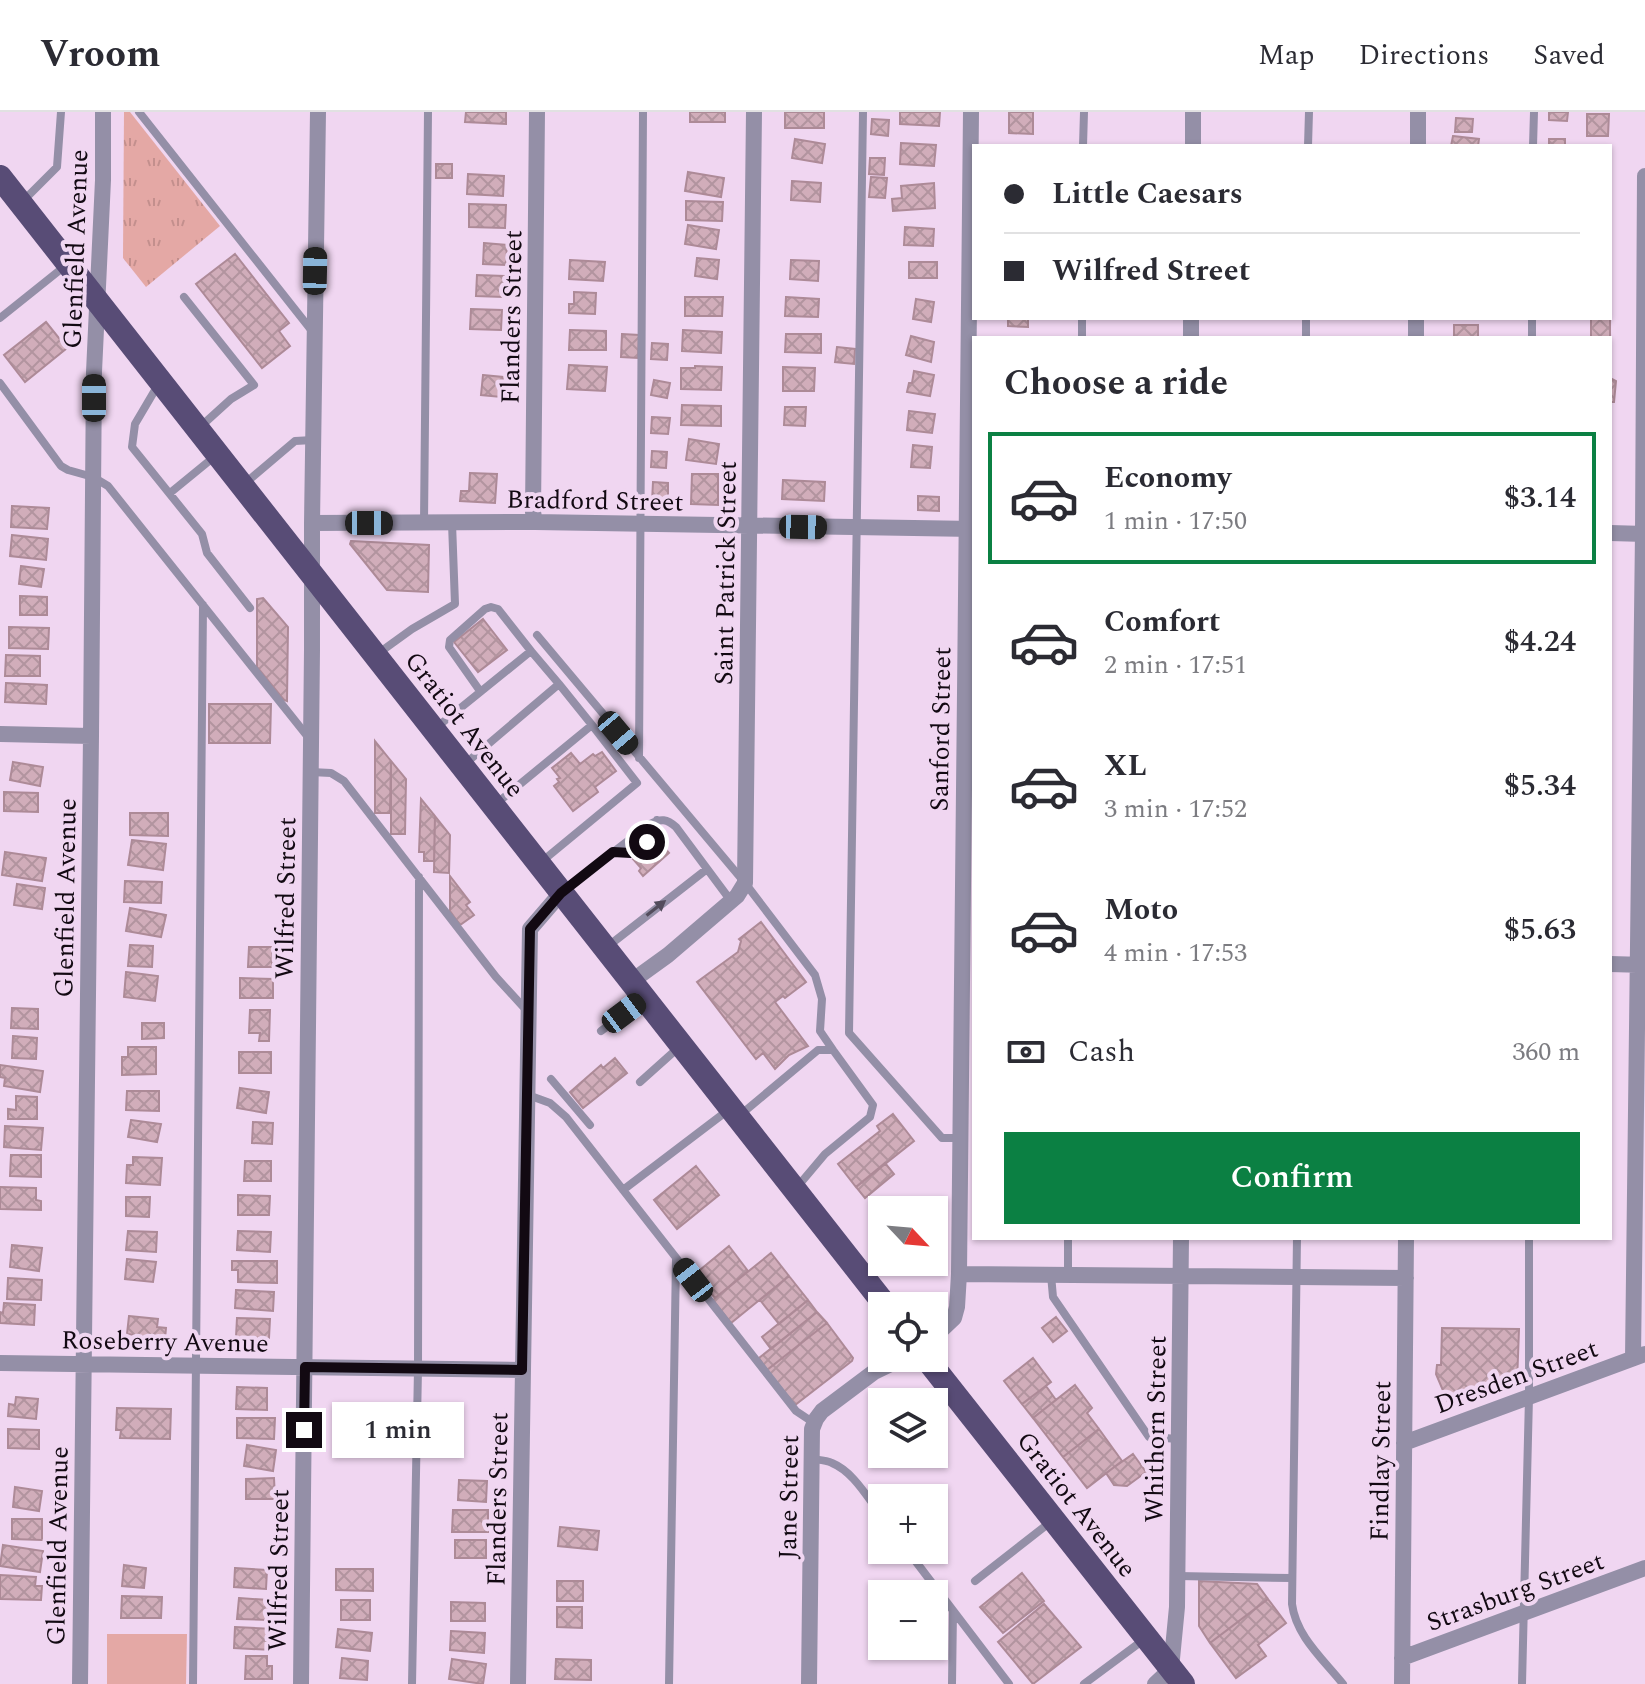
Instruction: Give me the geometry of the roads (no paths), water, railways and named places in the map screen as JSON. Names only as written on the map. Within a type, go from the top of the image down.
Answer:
[{"type":"main road","name":"Gratiot Avenue","points":[[2,182],[875,1292]]},
{"type":"main road","name":"Gratiot Avenue","points":[[937,1372],[1146,1638],[1170,1679]]},
{"type":"street","name":"Glenfield Avenue","points":[[80,1684],[93,477],[103,112]]},
{"type":"street","name":"Wilfred Street","points":[[301,1684],[318,112]]},
{"type":"street","name":"Flanders Street","points":[[535,522],[537,112]]},
{"type":"street","name":"Saint Patrick Street","points":[[745,883],[754,112]]},
{"type":"street","name":"Sanford Street","points":[[948,1324],[954,1318],[957,1307],[959,1274],[970,529],[971,112]]},
{"type":"street","points":[[1193,112],[1193,144]]},
{"type":"street","points":[[1418,112],[1418,144]]},
{"type":"street","points":[[1639,1356],[1645,176]]},
{"type":"street","name":"Bradford Street","points":[[312,523],[535,522],[970,529]]},
{"type":"street","points":[[1612,533],[1644,534]]},
{"type":"street","points":[[0,734],[91,736]]},
{"type":"street","points":[[638,990],[668,955],[737,896],[745,883]]},
{"type":"street","name":"Flanders Street","points":[[518,1684],[522,1370],[535,1097],[530,1014],[530,929],[561,893]]},
{"type":"street","points":[[1612,964],[1642,965]]},
{"type":"street","name":"Whithorn Street","points":[[1170,1679],[1178,1576],[1181,1240]]},
{"type":"street","name":"Findlay Street","points":[[1402,1684],[1406,1240]]},
{"type":"street","points":[[959,1274],[1406,1278]]},
{"type":"street","name":"Dresden Street","points":[[1404,1443],[1639,1356]]},
{"type":"street","name":"Roseberry Avenue","points":[[0,1363],[522,1370]]},
{"type":"street","name":"Jane Street","points":[[809,1684],[812,1429],[822,1411],[874,1372]]},
{"type":"street","name":"Strasburg Street","points":[[1402,1658],[1645,1568]]},
{"type":"lane","points":[[21,203],[57,167],[61,112]]},
{"type":"lane","points":[[139,112],[315,335]]},
{"type":"lane","points":[[424,523],[428,112]]},
{"type":"lane","points":[[639,758],[643,112]]},
{"type":"lane","points":[[863,112],[849,1033],[942,1138],[960,1138]]},
{"type":"lane","points":[[1083,144],[1084,112]]},
{"type":"lane","points":[[1308,144],[1309,112]]},
{"type":"lane","points":[[1533,144],[1534,112]]},
{"type":"lane","points":[[0,318],[68,263]]},
{"type":"lane","points":[[184,297],[254,385],[231,399],[198,429]]},
{"type":"lane","points":[[161,381],[135,424],[132,447],[202,534],[207,553],[250,608]]},
{"type":"lane","points":[[0,383],[61,466],[93,477],[108,486],[311,741]]},
{"type":"lane","points":[[242,485],[295,441],[313,440]]},
{"type":"lane","points":[[170,493],[218,454]]},
{"type":"lane","points":[[376,655],[455,604],[452,522]]},
{"type":"lane","points":[[193,1684],[203,605]]},
{"type":"lane","points":[[480,691],[449,647],[450,640],[491,607],[498,609],[637,783],[538,864]]},
{"type":"lane","points":[[537,635],[745,883],[815,975],[822,999],[820,1031],[873,1105],[870,1117],[825,1154],[795,1190]]},
{"type":"lane","points":[[434,730],[531,651]]},
{"type":"lane","points":[[462,766],[559,684]]},
{"type":"lane","points":[[493,806],[592,725]]},
{"type":"lane","points":[[311,772],[331,773],[344,781],[496,977],[530,1014]]},
{"type":"lane","points":[[561,893],[657,820],[670,821],[676,827],[731,901]]},
{"type":"lane","points":[[605,948],[707,869]]},
{"type":"lane","points":[[412,1684],[418,1369],[419,877]]},
{"type":"lane","points":[[601,1031],[638,990]]},
{"type":"lane","points":[[640,1082],[682,1045]]},
{"type":"lane","points":[[623,1190],[818,1050],[833,1050]]},
{"type":"lane","points":[[584,1130],[550,1103],[535,1097],[550,1082],[584,1130],[623,1190],[796,1411],[814,1423]]},
{"type":"lane","points":[[1068,1240],[1053,1297],[1149,1437],[1179,1439]]},
{"type":"lane","points":[[1297,1240],[1291,1578],[1294,1619],[1300,1632],[1343,1684]]},
{"type":"lane","points":[[1522,1684],[1529,1397],[1529,1240]]},
{"type":"lane","points":[[669,1684],[676,1258]]},
{"type":"lane","points":[[812,1459],[830,1461],[842,1468],[868,1498]]},
{"type":"lane","points":[[975,1581],[1053,1520]]},
{"type":"lane","points":[[918,1564],[1009,1684]]},
{"type":"lane","points":[[1178,1576],[1291,1578]]},
{"type":"lane","points":[[952,1684],[953,1610]]},
{"type":"lane","points":[[1084,1684],[1146,1638]]}]
